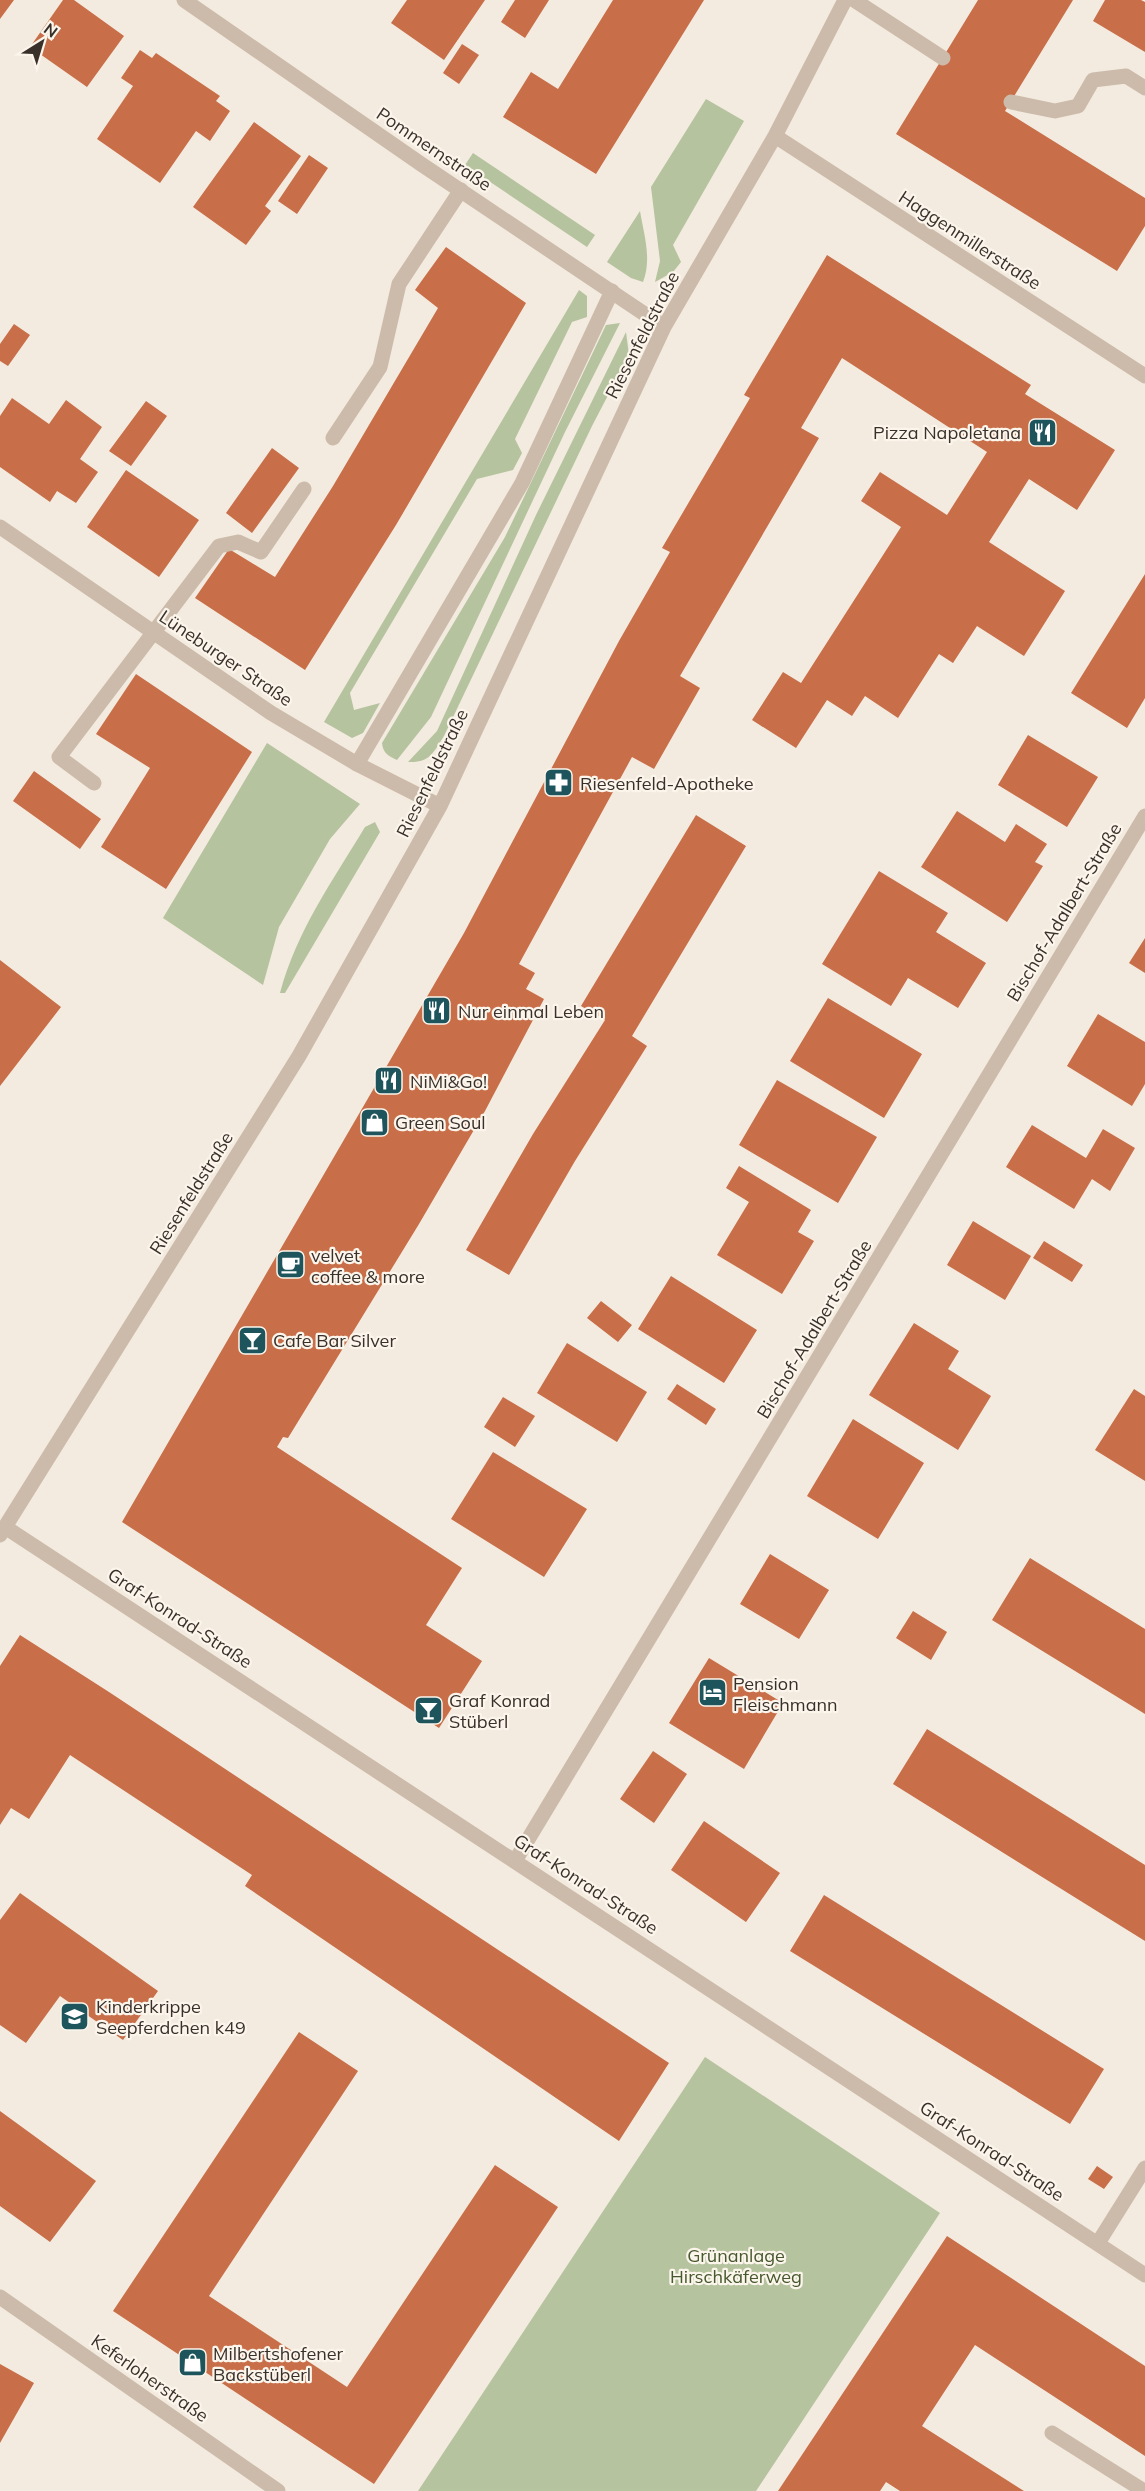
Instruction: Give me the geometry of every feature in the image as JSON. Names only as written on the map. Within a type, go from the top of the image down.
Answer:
[{"type":"street","name":"Pommernstraße","points":[[184,0],[664,327]]},
{"type":"street","name":"Riesenfeldstraße","points":[[3,1531],[299,1056],[440,806],[664,327],[775,136],[845,0]]},
{"type":"street","points":[[854,0],[942,58]]},
{"type":"street","points":[[1011,102],[1055,111],[1078,106],[1093,80],[1126,76],[1145,88]]},
{"type":"street","name":"Haggenmillerstraße","points":[[775,136],[1145,376]]},
{"type":"street","points":[[333,438],[380,367],[399,284],[461,190]]},
{"type":"street","points":[[357,764],[522,483],[612,291]]},
{"type":"street","points":[[94,783],[59,757],[219,546],[238,542],[261,552],[303,489]]},
{"type":"street","name":"Lüneburger Straße","points":[[0,527],[271,713],[357,764],[440,806]]},
{"type":"street","name":"Bischof-Adalbert-Straße","points":[[515,1861],[1145,816]]},
{"type":"street","name":"Graf-Konrad-Straße","points":[[3,1531],[515,1861],[1145,2275]]},
{"type":"street","points":[[1098,2243],[1145,2168]]},
{"type":"street","name":"Keferloherstraße","points":[[0,2297],[278,2491]]},
{"type":"street","points":[[1052,2433],[1144,2491]]},
{"type":"green space","points":[[706,99],[744,121],[673,245],[681,262],[673,272],[655,282],[660,261],[651,187]]},
{"type":"green space","points":[[473,153],[595,235],[587,247],[465,165]]},
{"type":"green space","points":[[640,211],[647,256],[643,282],[631,278],[607,262]]},
{"type":"green space","points":[[579,290],[587,296],[587,317],[572,322],[515,439],[522,453],[513,470],[477,479],[350,693],[354,710],[380,703],[363,733],[352,738],[324,722]]},
{"type":"green space","points":[[620,323],[565,432],[431,717],[397,760],[391,757],[385,752],[382,743],[505,537],[606,325]]},
{"type":"green space","points":[[626,332],[629,355],[592,426],[444,736],[434,752],[426,759],[408,762],[437,731],[536,515]]},
{"type":"green space","points":[[267,743],[360,804],[330,839],[279,927],[263,985],[163,918]]},
{"type":"green space","points":[[375,822],[380,832],[285,993],[280,993],[296,948],[316,907],[365,827]]},
{"type":"green space","name":"Grünanlage Hirschkäferweg","points":[[705,2057],[940,2213],[756,2491],[418,2491]]},
{"type":"building","points":[[0,0],[14,0],[0,19]]},
{"type":"building","points":[[63,0],[74,0],[124,36],[87,87],[30,47]]},
{"type":"building","points":[[407,0],[485,0],[444,60],[391,23]]},
{"type":"building","points":[[515,0],[549,0],[525,38],[501,22]]},
{"type":"building","points":[[613,0],[704,0],[596,174],[503,117],[531,72],[558,89]]},
{"type":"building","points":[[978,0],[1073,0],[1005,111],[1145,198],[1145,226],[1117,271],[896,134]]},
{"type":"building","points":[[1105,0],[1145,2],[1145,52],[1093,21]]},
{"type":"building","points":[[462,44],[479,55],[459,84],[443,73]]},
{"type":"building","points":[[140,50],[152,58],[156,53],[220,96],[216,101],[230,111],[210,141],[196,131],[160,183],[97,139],[133,86],[121,78]]},
{"type":"building","points":[[254,122],[301,156],[265,206],[271,211],[246,245],[193,207]]},
{"type":"building","points":[[309,155],[328,168],[297,214],[278,201]]},
{"type":"building","points":[[446,247],[526,303],[396,525],[305,670],[195,598],[229,549],[275,577],[333,486],[438,308],[415,290]]},
{"type":"building","points":[[827,255],[1031,385],[1025,394],[1115,450],[1077,510],[1029,479],[989,542],[1065,591],[1024,656],[977,626],[953,663],[939,654],[898,718],[865,696],[852,716],[827,700],[796,748],[752,720],[783,672],[801,683],[901,527],[861,501],[880,472],[947,515],[987,452],[842,358],[801,428],[819,438],[680,676],[700,688],[654,769],[632,757],[519,964],[535,973],[526,989],[544,999],[485,1111],[419,1224],[288,1438],[283,1437],[277,1447],[462,1568],[426,1625],[482,1661],[439,1728],[122,1522],[464,933],[619,641],[670,552],[662,548],[750,398],[744,395]]},
{"type":"building","points":[[14,324],[30,335],[8,366],[0,361],[0,344]]},
{"type":"building","points":[[12,398],[49,424],[66,400],[102,427],[80,459],[98,472],[76,503],[57,491],[50,502],[0,467],[0,416]]},
{"type":"building","points":[[146,401],[167,416],[131,466],[109,451]]},
{"type":"building","points":[[272,448],[299,468],[252,533],[226,513]]},
{"type":"building","points":[[126,470],[199,520],[159,577],[87,527]]},
{"type":"building","points":[[1145,574],[1145,698],[1127,728],[1071,693]]},
{"type":"building","points":[[136,674],[252,752],[166,889],[101,847],[150,768],[96,734]]},
{"type":"building","points":[[1028,735],[1098,777],[1067,827],[998,785]]},
{"type":"building","points":[[34,771],[101,819],[80,849],[13,801]]},
{"type":"building","points":[[957,811],[1005,842],[1016,824],[1047,844],[1035,862],[1043,866],[1007,922],[921,867]]},
{"type":"building","points":[[696,815],[746,846],[632,1036],[647,1046],[575,1161],[509,1275],[466,1250],[533,1134],[605,1020],[581,1006]]},
{"type":"building","points":[[879,871],[948,913],[936,932],[986,963],[958,1008],[908,978],[891,1006],[822,964]]},
{"type":"building","points":[[1145,938],[1145,973],[1129,963]]},
{"type":"building","points":[[0,960],[61,1007],[0,1086]]},
{"type":"building","points":[[828,998],[922,1054],[884,1118],[790,1061]]},
{"type":"building","points":[[1098,1014],[1145,1042],[1145,1084],[1132,1106],[1067,1066]]},
{"type":"building","points":[[777,1080],[877,1137],[838,1203],[739,1145]]},
{"type":"building","points":[[1032,1125],[1086,1158],[1103,1129],[1135,1148],[1110,1191],[1092,1179],[1074,1209],[1006,1167]]},
{"type":"building","points":[[739,1166],[811,1210],[798,1232],[814,1241],[782,1294],[717,1255],[749,1202],[726,1188]]},
{"type":"building","points":[[973,1221],[1031,1256],[1005,1300],[947,1265]]},
{"type":"building","points":[[1044,1241],[1083,1265],[1072,1282],[1033,1258]]},
{"type":"building","points":[[671,1276],[757,1330],[724,1383],[638,1329]]},
{"type":"building","points":[[601,1301],[632,1325],[618,1342],[587,1318]]},
{"type":"building","points":[[914,1323],[959,1351],[948,1369],[991,1396],[958,1450],[869,1395]]},
{"type":"building","points":[[567,1343],[647,1392],[617,1442],[537,1393]]},
{"type":"building","points":[[677,1384],[716,1409],[706,1425],[667,1399]]},
{"type":"building","points":[[1134,1389],[1145,1396],[1145,1481],[1095,1450]]},
{"type":"building","points":[[503,1397],[535,1416],[515,1447],[484,1427]]},
{"type":"building","points":[[853,1419],[924,1463],[878,1539],[807,1496]]},
{"type":"building","points":[[493,1452],[587,1509],[544,1577],[451,1519]]},
{"type":"building","points":[[770,1554],[829,1590],[799,1639],[740,1604]]},
{"type":"building","points":[[1030,1558],[1145,1629],[1145,1714],[992,1620]]},
{"type":"building","points":[[913,1611],[947,1632],[931,1660],[896,1638]]},
{"type":"building","points":[[20,1635],[669,2063],[619,2141],[245,1886],[252,1875],[70,1755],[29,1819],[11,1808],[0,1825],[0,1666]]},
{"type":"building","points":[[709,1658],[783,1703],[744,1769],[669,1723]]},
{"type":"building","points":[[927,1729],[1145,1865],[1145,1941],[893,1784]]},
{"type":"building","points":[[653,1751],[687,1774],[654,1823],[620,1799]]},
{"type":"building","points":[[704,1821],[780,1873],[746,1922],[671,1870]]},
{"type":"building","name":"Kinderkrippe Seepferdchen k49","points":[[20,1893],[158,1991],[123,2040],[60,1996],[26,2043],[0,2025],[0,1920]]},
{"type":"building","points":[[824,1895],[1104,2069],[1070,2124],[790,1951]]},
{"type":"building","points":[[299,2032],[358,2071],[209,2296],[347,2387],[495,2165],[558,2207],[374,2484],[113,2311]]},
{"type":"building","points":[[0,2111],[96,2181],[50,2242],[0,2206]]},
{"type":"building","points":[[1097,2166],[1113,2177],[1104,2189],[1088,2179]]},
{"type":"building","points":[[947,2236],[1145,2366],[1145,2456],[975,2345],[922,2426],[1024,2491],[900,2491],[886,2482],[880,2491],[778,2491]]},
{"type":"building","points":[[0,2364],[34,2383],[0,2443]]},
{"type":"place","name":"Pizza Napoletana","points":[[1042,432]]},
{"type":"place","name":"Riesenfeld-Apotheke","points":[[559,783]]},
{"type":"place","name":"Nur einmal Leben","points":[[437,1011]]},
{"type":"place","name":"NiMi&Go!","points":[[389,1081]]},
{"type":"place","name":"Green Soul","points":[[374,1122]]},
{"type":"place","name":"velvet coffee & more","points":[[290,1265]]},
{"type":"place","name":"Cafe Bar Silver","points":[[252,1340]]},
{"type":"place","name":"Pension Fleischmann","points":[[712,1693]]},
{"type":"place","name":"Graf Konrad Stüberl","points":[[428,1710]]},
{"type":"place","name":"Kinderkrippe Seepferdchen k49","points":[[75,2016]]},
{"type":"place","name":"Milbertshofener Backstüberl","points":[[192,2363]]}]
